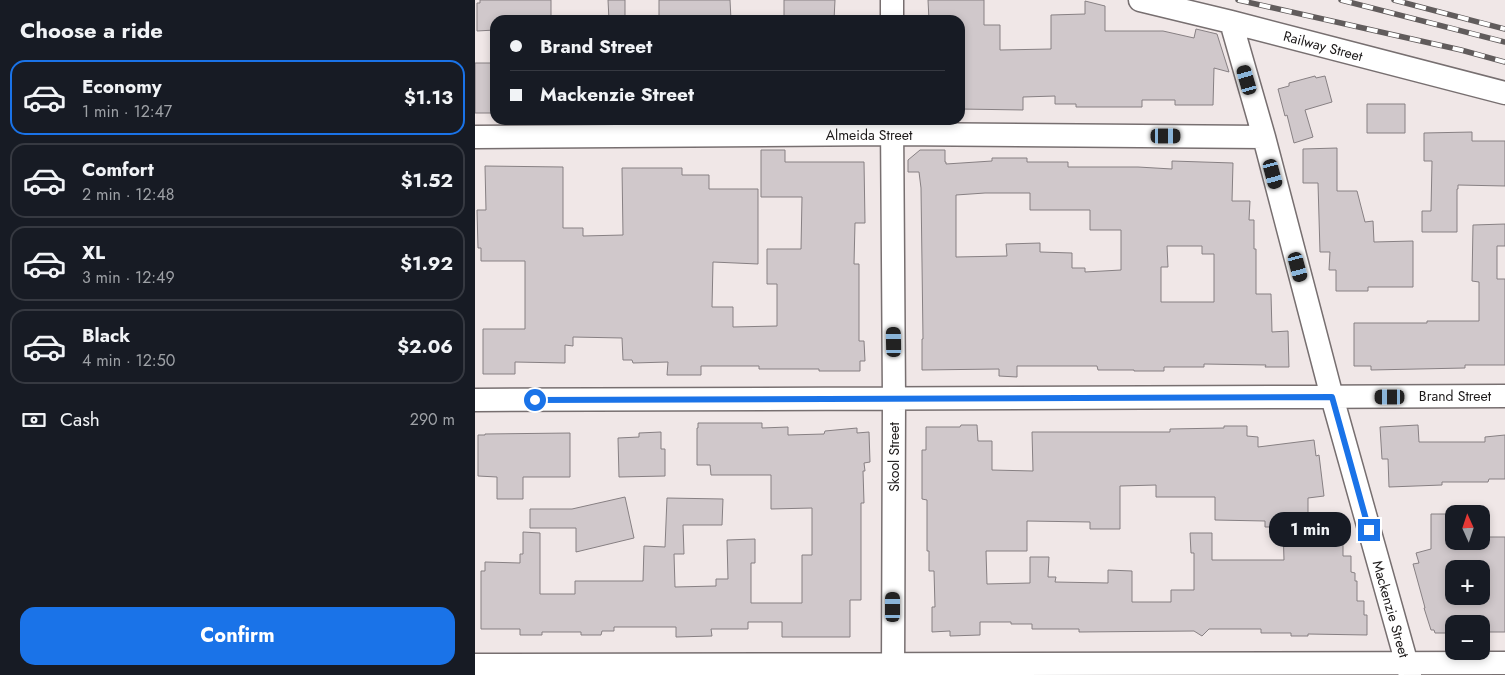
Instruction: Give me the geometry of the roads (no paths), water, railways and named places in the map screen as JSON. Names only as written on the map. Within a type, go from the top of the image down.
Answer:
[{"type":"street","points":[[892,0],[892,15]]},
{"type":"street","name":"Railway Street","points":[[1140,0],[1505,93]]},
{"type":"street","name":"Mackenzie Street","points":[[1231,22],[1264,137],[1332,397],[1408,669]]},
{"type":"street","name":"Almeida Street","points":[[475,137],[892,127],[1264,137]]},
{"type":"street","name":"Skool Street","points":[[892,127],[893,669]]},
{"type":"street","name":"Brand Street","points":[[475,400],[1505,396]]},
{"type":"street","points":[[475,665],[893,669],[1408,669],[1505,663]]},
{"type":"railway","points":[[1238,0],[1461,50],[1505,62]]},
{"type":"railway","points":[[1341,0],[1505,42]]},
{"type":"railway","points":[[1394,0],[1505,29]]}]
